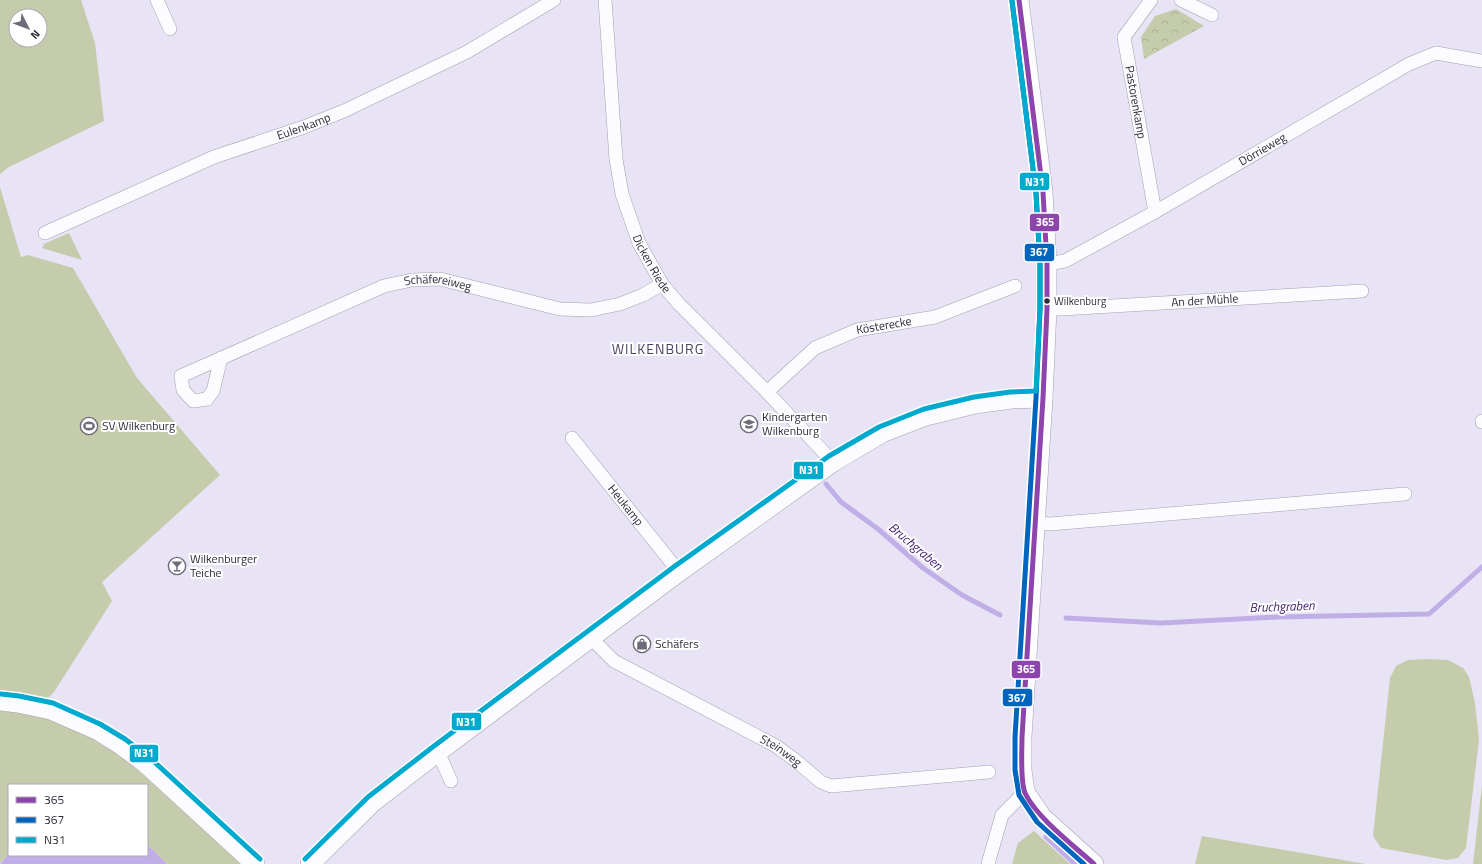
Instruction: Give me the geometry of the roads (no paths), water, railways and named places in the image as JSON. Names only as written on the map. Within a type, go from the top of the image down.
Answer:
[{"type":"street","points":[[157,0],[170,29]]},
{"type":"street","name":"Eulenkamp","points":[[45,233],[214,157],[304,127],[344,111],[467,52],[554,0]]},
{"type":"street","name":"Dicken Riede","points":[[605,0],[616,159],[622,194],[639,243],[662,284],[678,303],[767,392],[833,462]]},
{"type":"street","points":[[1019,0],[1043,192],[1047,264],[1047,308],[1043,398],[1022,736],[1022,770],[1025,792],[1042,817],[1094,864]]},
{"type":"street","name":"Pastorenkamp","points":[[1151,0],[1124,37],[1155,212]]},
{"type":"street","points":[[1180,0],[1212,15]]},
{"type":"street","name":"Dörrieweg","points":[[1047,264],[1065,261],[1155,212],[1410,64],[1436,54],[1482,61]]},
{"type":"street","name":"Schäfereiweg","points":[[221,358],[384,286],[412,280],[440,279],[560,309],[591,310],[620,304],[643,295],[662,284]]},
{"type":"street","name":"Kösterecke","points":[[767,392],[815,348],[857,330],[934,317],[1015,286]]},
{"type":"street","name":"An der Mühle","points":[[1047,308],[1062,309],[1362,291]]},
{"type":"street","points":[[310,864],[373,802],[438,752],[679,572],[833,462],[882,433],[926,416],[982,403],[1011,399],[1043,398]]},
{"type":"street","name":"Heukamp","points":[[572,438],[679,572]]},
{"type":"street","points":[[1036,523],[1058,524],[1405,494]]},
{"type":"street","name":"Steinweg","points":[[591,638],[614,660],[776,746],[821,782],[831,786],[989,772]]},
{"type":"street","points":[[0,701],[51,710],[97,730],[122,745],[144,762],[255,864]]},
{"type":"street","points":[[438,752],[450,781]]},
{"type":"street","points":[[988,864],[1002,815],[1025,792]]},
{"type":"waterway","name":"Bruchgraben","points":[[826,484],[841,502],[878,529],[923,568],[962,595],[1000,615]]},
{"type":"waterway","name":"Bruchgraben","points":[[1066,618],[1161,623],[1279,617],[1429,614],[1482,567]]},
{"type":"waterway","points":[[1046,837],[1075,864]]},
{"type":"place","name":"Wilkenburg","points":[[1047,301]]},
{"type":"place","name":"Kindergarten Wilkenburg","points":[[749,424]]},
{"type":"place","name":"SV Wilkenburg","points":[[89,426]]},
{"type":"place","name":"Wilkenburger Teiche","points":[[177,566]]},
{"type":"place","name":"Schäfers","points":[[642,644]]},
{"type":"district","name":"WILKENBURG","points":[[658,349]]}]
